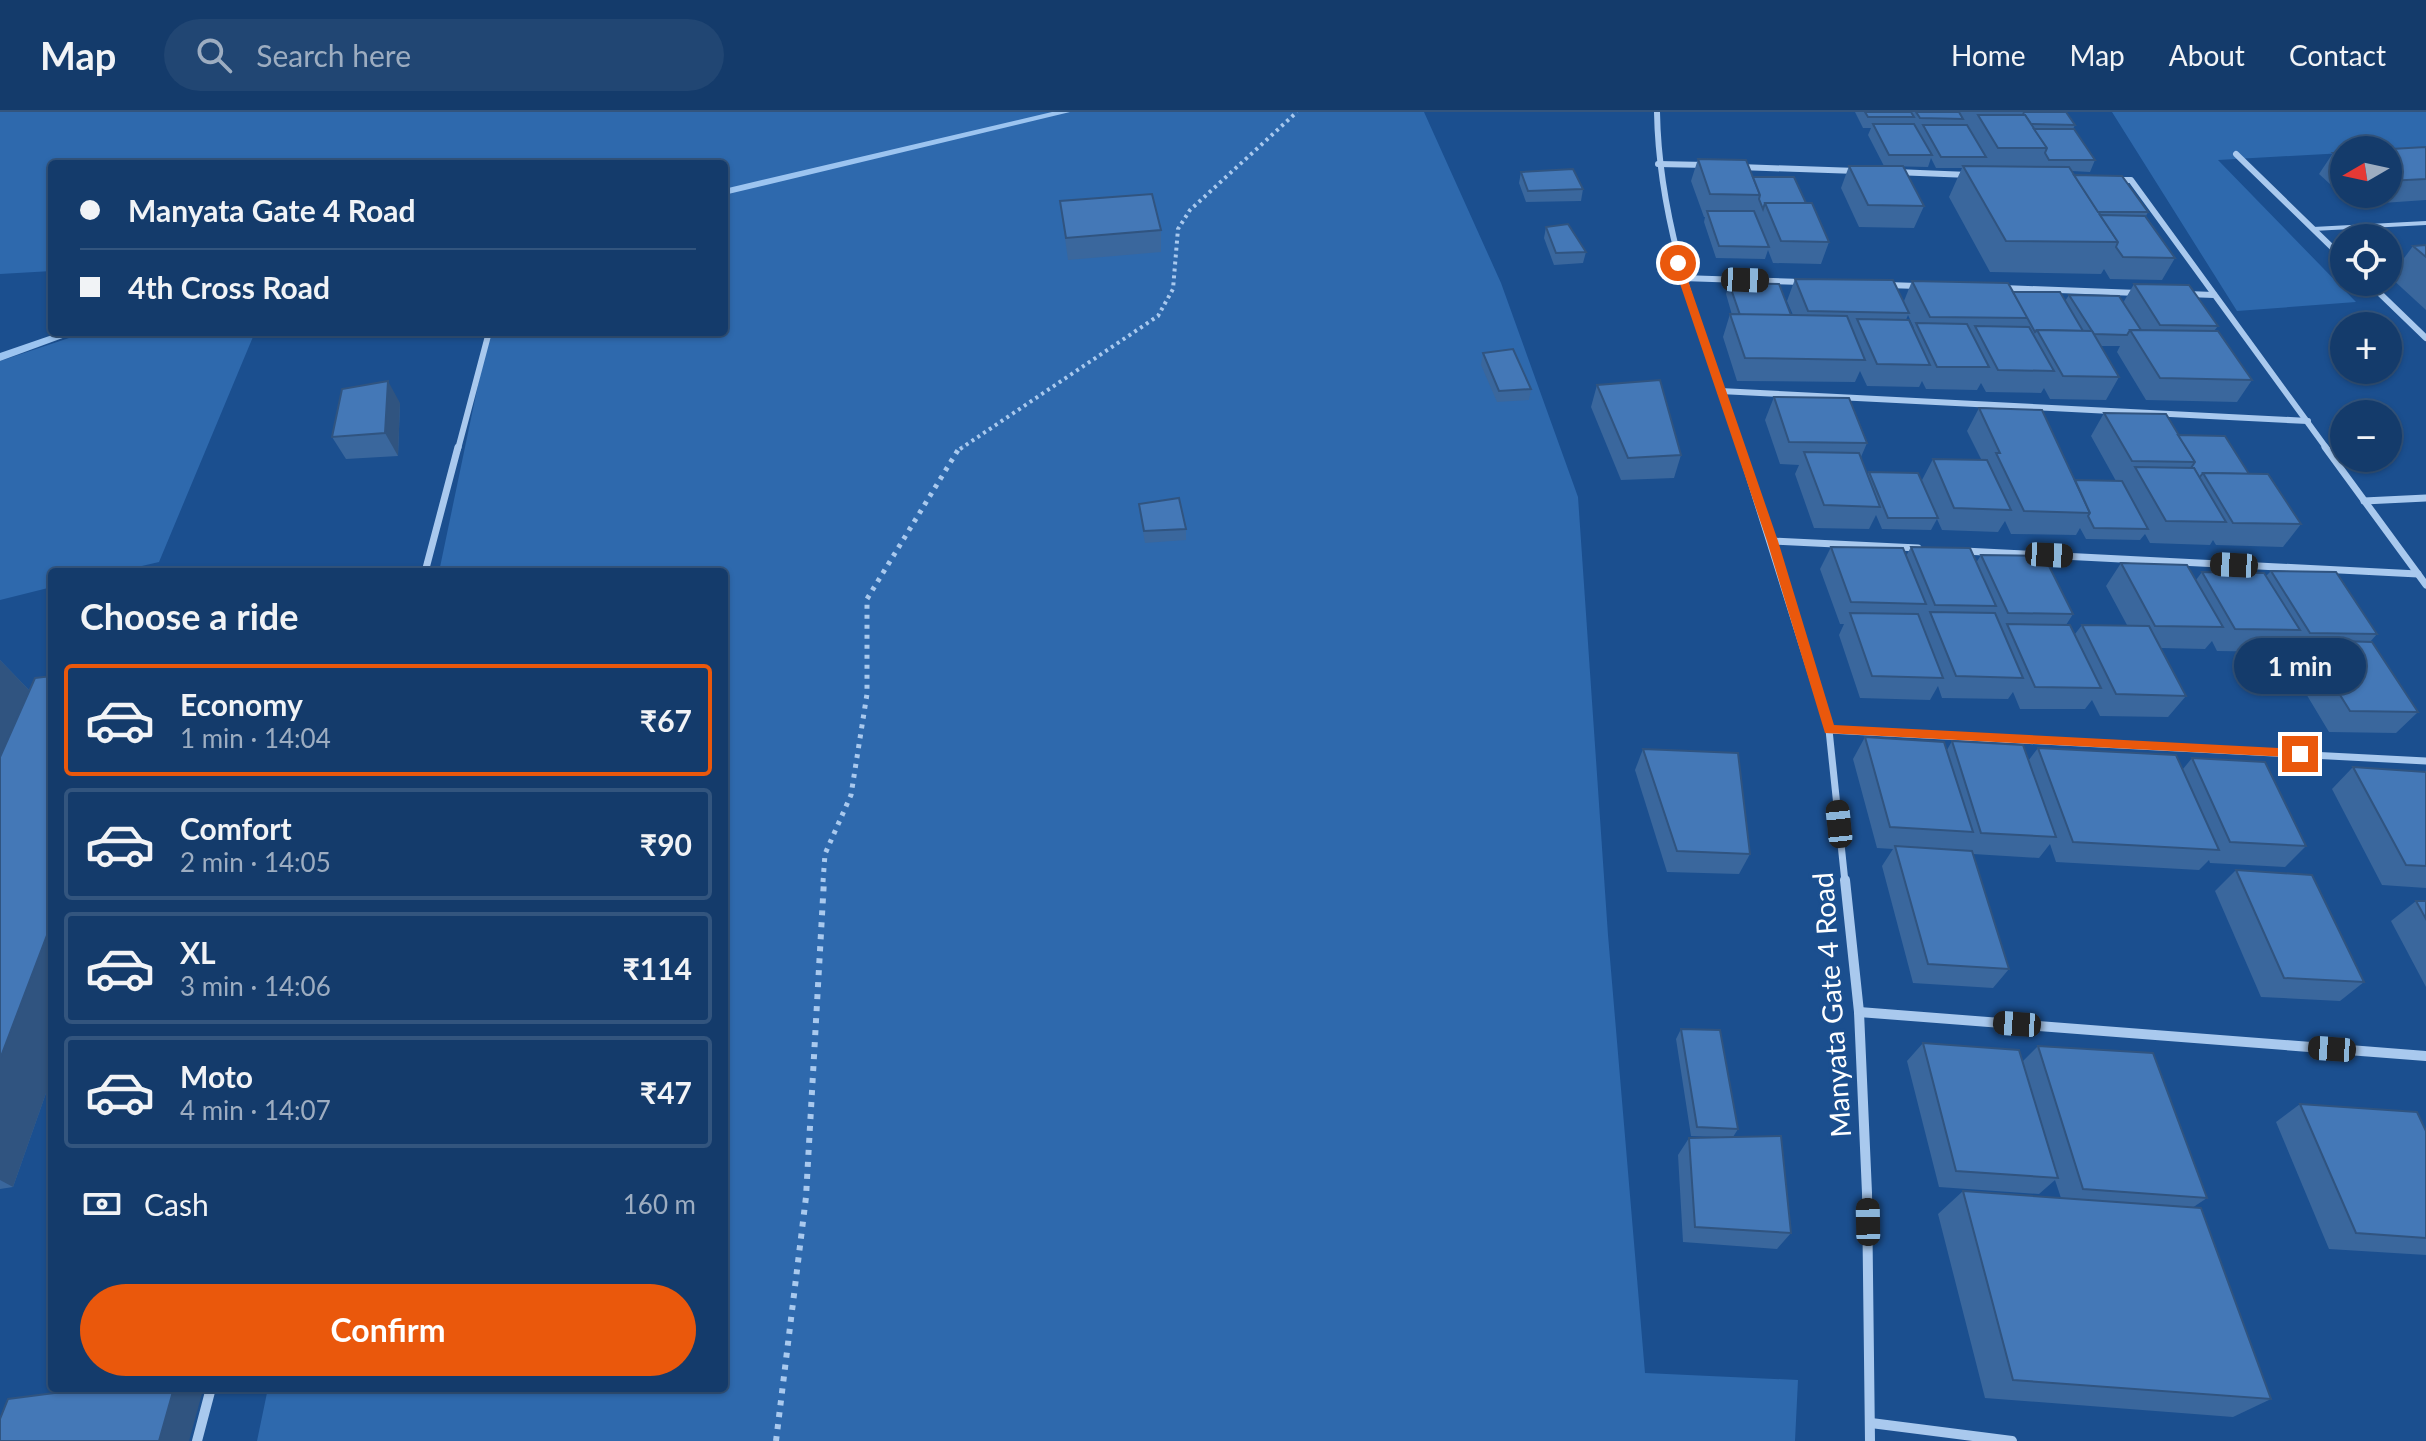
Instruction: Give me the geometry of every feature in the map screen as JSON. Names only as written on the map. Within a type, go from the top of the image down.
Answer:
[{"type":"street","name":"Manyata Gate 4 Road","points":[[1657,112],[1658,164],[1682,278],[1772,541],[1829,730],[1859,1012],[1867,1193],[1870,1441]]},
{"type":"street","points":[[2236,154],[2330,245]]},
{"type":"street","points":[[1658,164],[1721,166]]},
{"type":"street","points":[[1737,167],[1863,171]]},
{"type":"street","points":[[1879,172],[1973,175]]},
{"type":"street","points":[[2099,179],[2131,180],[2426,585]]},
{"type":"street","points":[[1682,278],[1808,282]]},
{"type":"street","points":[[1870,284],[1933,286]]},
{"type":"street","points":[[1995,288],[2152,293]]},
{"type":"street","points":[[2183,294],[2214,295]]},
{"type":"street","points":[[2382,296],[2426,338]]},
{"type":"street","points":[[426,568],[488,336]]},
{"type":"street","points":[[1720,391],[2308,421]]},
{"type":"street","points":[[2364,501],[2426,498]]},
{"type":"street","points":[[1772,541],[1930,549]]},
{"type":"street","points":[[1961,550],[2418,574]]},
{"type":"street","points":[[1829,730],[2426,761]]},
{"type":"street","points":[[1859,1012],[2426,1056]]},
{"type":"street","points":[[197,1441],[210,1392]]},
{"type":"street","points":[[1871,1423],[2012,1441]]},
{"type":"lane","points":[[2313,229],[2426,223]]},
{"type":"path","points":[[776,1441],[806,1197],[825,854],[851,795],[867,694],[867,599],[958,450],[1158,316],[1173,289],[1178,229],[1190,210],[1297,112]]},
{"type":"shaded area","points":[[0,112],[1424,112],[1501,283],[1578,497],[1608,935],[1645,1373],[1798,1380],[1795,1441],[257,1441],[267,1392],[728,1392],[728,568],[440,568],[488,336],[728,336],[728,160],[48,160],[48,271],[0,274]]},
{"type":"shaded area","points":[[2112,112],[2426,112],[2426,148],[2402,149],[2402,136],[2330,136],[2330,154],[2218,160],[2330,275],[2330,296],[2350,296],[2356,302],[2237,311]]},
{"type":"shaded area","points":[[75,336],[253,336],[159,562],[133,568],[48,568],[48,588],[0,600],[0,361]]},
{"type":"building","points":[[1865,112],[1911,112],[1914,117],[1868,117]]},
{"type":"building","points":[[1916,112],[1959,112],[1963,119],[1920,118]]},
{"type":"building","points":[[2024,112],[2066,112],[2075,125],[2031,124]]},
{"type":"building","points":[[1978,115],[2025,115],[2047,148],[1998,148]]},
{"type":"building","points":[[1873,124],[1914,124],[1932,155],[1889,155]]},
{"type":"building","points":[[1923,125],[1967,125],[1986,157],[1941,157]]},
{"type":"building","points":[[2034,129],[2074,129],[2095,160],[2049,160],[2045,153],[2047,148]]},
{"type":"building","points":[[2426,147],[2426,179],[2402,180],[2402,148]]},
{"type":"building","points":[[1698,159],[1746,160],[1760,195],[1710,194]]},
{"type":"building","points":[[1849,166],[1903,166],[1924,206],[1868,205]]},
{"type":"building","points":[[1963,166],[2069,167],[2118,242],[2006,241]]},
{"type":"building","points":[[1573,169],[1583,189],[1528,191],[1521,172]]},
{"type":"building","points":[[2074,175],[2122,176],[2148,212],[2098,212]]},
{"type":"building","points":[[1753,177],[1794,177],[1806,203],[1765,203],[1763,209]]},
{"type":"building","points":[[1152,194],[1161,230],[1066,238],[1060,201]]},
{"type":"building","points":[[1765,203],[1812,203],[1829,242],[1781,241]]},
{"type":"building","points":[[1707,211],[1754,211],[1769,247],[1719,246]]},
{"type":"building","points":[[2100,215],[2145,216],[2175,258],[2123,257],[2116,247],[2118,242]]},
{"type":"building","points":[[1568,224],[1586,252],[1556,253],[1546,227]]},
{"type":"building","points":[[2426,245],[2426,257],[2413,246]]},
{"type":"building","points":[[1795,279],[1893,280],[1909,313],[1808,311]]},
{"type":"building","points":[[1912,281],[2008,283],[2028,318],[1930,317]]},
{"type":"building","points":[[1729,283],[1779,284],[1791,315],[1740,315]]},
{"type":"building","points":[[2134,284],[2189,285],[2218,326],[2160,325]]},
{"type":"building","points":[[2013,292],[2060,292],[2083,331],[2035,332]]},
{"type":"building","points":[[2069,295],[2119,296],[2141,330],[2130,330],[2127,335],[2094,334]]},
{"type":"building","points":[[1730,314],[1847,316],[1865,360],[1745,358]]},
{"type":"building","points":[[1857,319],[1909,320],[1930,365],[1877,364]]},
{"type":"building","points":[[1916,323],[1967,324],[1989,367],[1937,367]]},
{"type":"building","points":[[1975,326],[2029,327],[2054,371],[1998,370]]},
{"type":"building","points":[[2037,330],[2092,331],[2119,377],[2063,376]]},
{"type":"building","points":[[2130,330],[2218,331],[2252,380],[2160,378]]},
{"type":"building","points":[[1513,349],[1531,389],[1499,391],[1483,353]]},
{"type":"building","points":[[1660,380],[1681,455],[1628,458],[1597,385]]},
{"type":"building","points":[[388,381],[385,433],[332,437],[342,389]]},
{"type":"building","points":[[1774,397],[1849,398],[1867,443],[1789,442]]},
{"type":"building","points":[[1979,408],[2042,410],[2090,513],[2024,511],[1996,453],[2000,453]]},
{"type":"building","points":[[2104,413],[2166,414],[2195,462],[2132,461]]},
{"type":"building","points":[[2178,435],[2225,436],[2249,474],[2203,473],[2199,478],[2191,468],[2195,462]]},
{"type":"building","points":[[1804,452],[1859,453],[1880,507],[1824,505]]},
{"type":"building","points":[[1933,459],[1987,460],[2011,510],[1954,508]]},
{"type":"building","points":[[2135,467],[2194,468],[2226,522],[2166,521]]},
{"type":"building","points":[[1869,472],[1918,473],[1938,518],[1888,518]]},
{"type":"building","points":[[2203,473],[2268,474],[2301,524],[2233,523]]},
{"type":"building","points":[[2075,480],[2122,481],[2148,529],[2094,528]]},
{"type":"building","points":[[1179,498],[1186,529],[1144,531],[1139,504]]},
{"type":"building","points":[[1831,547],[1903,548],[1926,604],[1851,602]]},
{"type":"building","points":[[1911,547],[1970,548],[1996,606],[1935,605]]},
{"type":"building","points":[[1981,555],[2044,556],[2073,614],[2008,613]]},
{"type":"building","points":[[2121,563],[2187,565],[2223,627],[2155,626]]},
{"type":"building","points":[[2271,571],[2336,572],[2377,634],[2310,633]]},
{"type":"building","points":[[2202,572],[2264,573],[2300,630],[2235,629]]},
{"type":"building","points":[[1930,612],[1995,613],[2023,678],[1956,676]]},
{"type":"building","points":[[1850,613],[1918,614],[1943,678],[1872,676]]},
{"type":"building","points":[[2007,624],[2070,625],[2101,688],[2035,687]]},
{"type":"building","points":[[2082,625],[2149,626],[2186,696],[2116,694]]},
{"type":"building","points":[[2306,640],[2372,642],[2418,712],[2350,711]]},
{"type":"building","points":[[48,676],[48,933],[0,1059],[0,757],[35,678]]},
{"type":"building","points":[[1865,737],[1944,742],[1973,832],[1890,827]]},
{"type":"building","points":[[1952,741],[2023,745],[2056,837],[1981,833]]},
{"type":"building","points":[[2038,748],[2176,755],[2219,850],[2073,842]]},
{"type":"building","points":[[1643,749],[1738,753],[1750,854],[1677,851]]},
{"type":"building","points":[[2192,758],[2265,762],[2306,846],[2230,842]]},
{"type":"building","points":[[2353,767],[2426,772],[2426,866],[2406,865]]},
{"type":"building","points":[[1895,846],[1972,851],[2009,969],[1928,964]]},
{"type":"building","points":[[2236,870],[2312,875],[2364,982],[2284,978]]},
{"type":"building","points":[[2416,901],[2426,901],[2426,919]]},
{"type":"building","points":[[1681,1029],[1720,1030],[1738,1129],[1697,1127]]},
{"type":"building","points":[[1923,1043],[2019,1050],[2058,1178],[1956,1171]]},
{"type":"building","points":[[2038,1046],[2153,1053],[2207,1198],[2083,1189]]},
{"type":"building","points":[[2300,1104],[2417,1112],[2426,1131],[2426,1238],[2356,1233]]},
{"type":"building","points":[[1781,1136],[1791,1233],[1695,1227],[1689,1138]]},
{"type":"building","points":[[1963,1191],[2201,1208],[2271,1399],[2013,1380]]},
{"type":"building","points":[[62,1392],[173,1392],[159,1441],[0,1441],[0,1419],[8,1399]]},
{"type":"waterway","points":[[728,191],[1065,112]]},
{"type":"waterway","points":[[0,357],[61,336]]},
{"type":"route","points":[[1678,263],[1772,541],[1829,730],[2300,754]]}]
